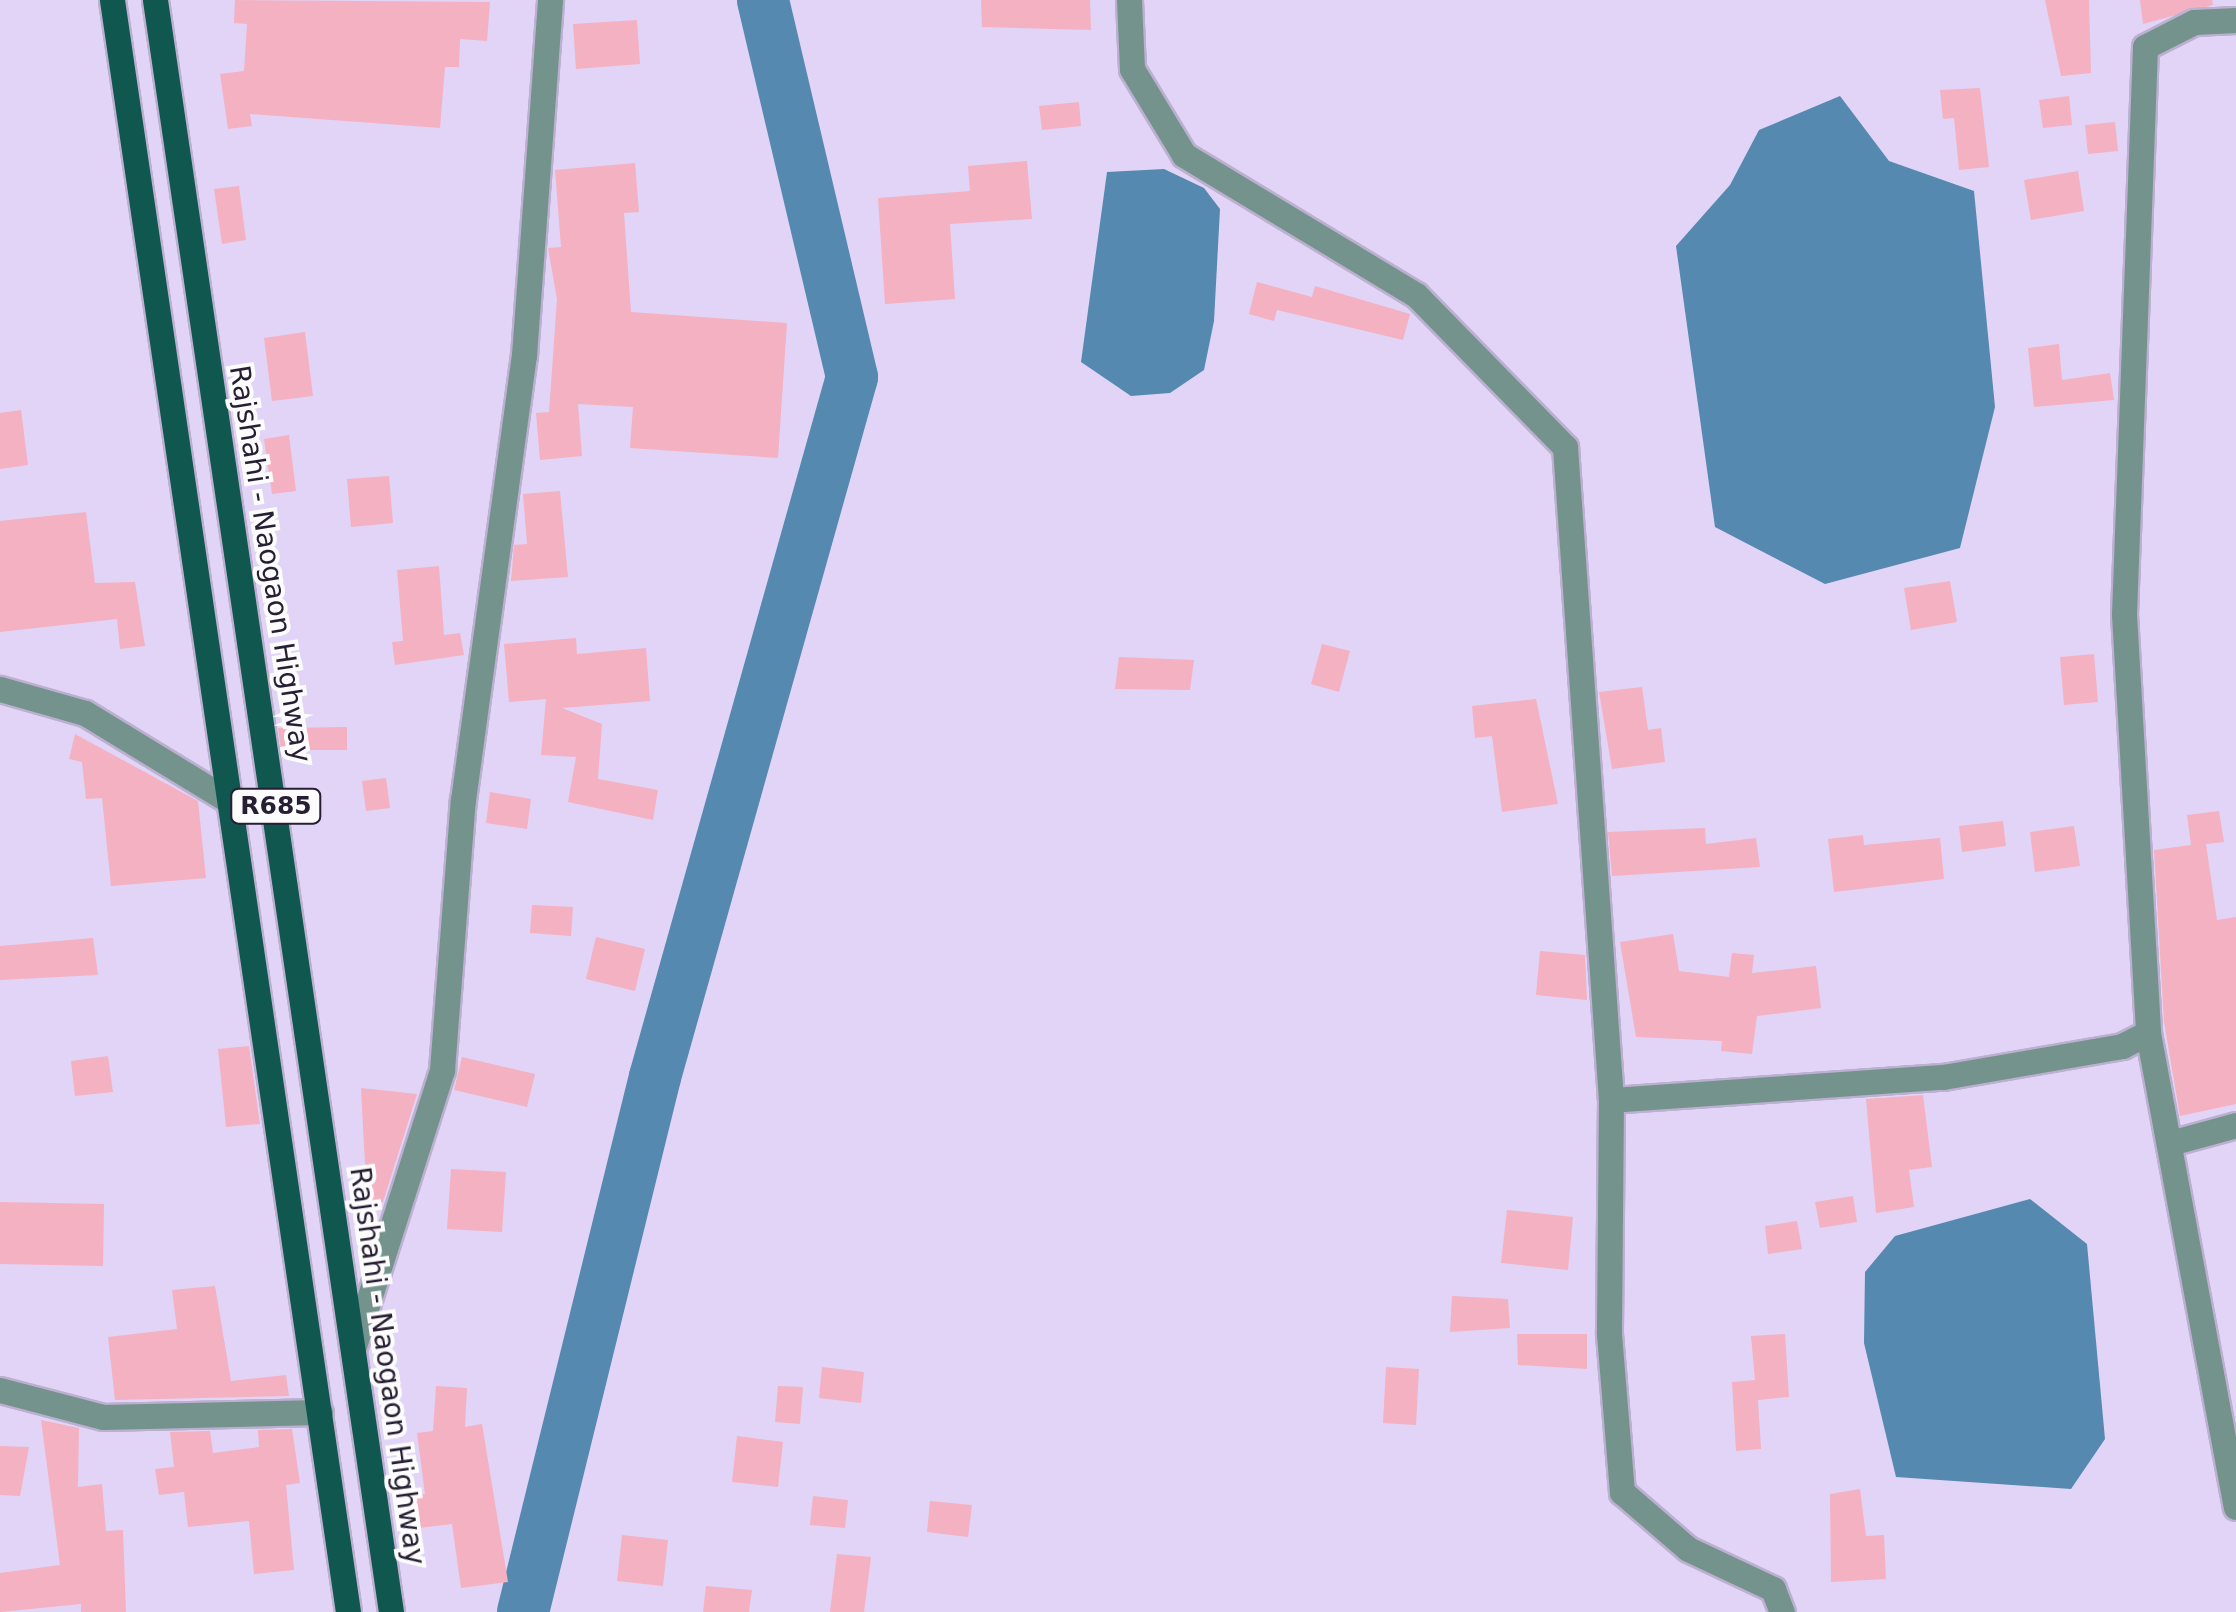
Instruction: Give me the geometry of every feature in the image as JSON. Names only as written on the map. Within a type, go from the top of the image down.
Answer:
[{"type":"main road","name":"R685","points":[[112,0],[234,804],[348,1612]]},
{"type":"main road","name":"Rajshahi - Naogaon Highway","points":[[155,0],[340,1241],[391,1612]]},
{"type":"main road","points":[[128,108],[170,100]]},
{"type":"main road","points":[[297,1246],[340,1241]]},
{"type":"street","points":[[354,1346],[442,1070],[463,800],[524,355],[550,0]]},
{"type":"street","points":[[1129,0],[1132,69],[1184,155],[1416,296],[1564,447],[1611,1100],[1610,1334],[1622,1492],[1688,1550],[1772,1589],[1782,1612]]},
{"type":"street","points":[[2236,20],[2194,22],[2145,47],[2124,614],[2148,1033],[2174,1142],[2236,1507]]},
{"type":"street","points":[[0,689],[86,713],[234,804]]},
{"type":"street","points":[[1611,1100],[1943,1077],[2122,1046],[2148,1033]]},
{"type":"street","points":[[2174,1142],[2236,1125]]},
{"type":"street","points":[[0,1390],[103,1418],[320,1412]]},
{"type":"water","points":[[1840,96],[1889,161],[1974,191],[1995,407],[1960,548],[1825,584],[1715,527],[1676,246],[1730,185],[1759,130]]},
{"type":"water","points":[[1164,169],[1204,188],[1220,209],[1214,321],[1204,370],[1170,393],[1131,396],[1081,362],[1107,172]]},
{"type":"water","points":[[2030,1199],[2087,1244],[2105,1439],[2071,1489],[1896,1477],[1864,1343],[1865,1272],[1895,1236]]},
{"type":"building","points":[[235,0],[490,2],[487,41],[460,39],[459,67],[445,67],[440,128],[250,114],[252,126],[228,129],[220,74],[244,71],[247,24],[234,23]]},
{"type":"building","points":[[981,0],[1090,0],[1091,30],[982,27]]},
{"type":"building","points":[[2045,0],[2089,0],[2091,73],[2061,76]]},
{"type":"building","points":[[2140,0],[2212,0],[2213,5],[2143,24]]},
{"type":"building","points":[[637,20],[640,64],[576,69],[573,24]]},
{"type":"building","points":[[1980,88],[1989,167],[1959,170],[1954,118],[1943,119],[1940,90]]},
{"type":"building","points":[[2069,96],[2072,125],[2043,128],[2039,100]]},
{"type":"building","points":[[1079,102],[1081,126],[1042,130],[1039,106]]},
{"type":"building","points":[[2115,122],[2118,151],[2088,154],[2085,125]]},
{"type":"building","points":[[1027,161],[1032,219],[950,224],[955,299],[885,304],[878,198],[970,191],[968,166]]},
{"type":"building","points":[[635,163],[639,212],[624,213],[631,312],[787,323],[778,458],[630,448],[633,407],[578,404],[582,456],[540,460],[536,413],[549,412],[557,299],[548,248],[561,247],[555,170]]},
{"type":"building","points":[[2078,171],[2084,211],[2031,220],[2024,180]]},
{"type":"building","points":[[239,186],[246,240],[222,244],[214,189]]},
{"type":"building","points":[[1257,282],[1312,297],[1315,286],[1410,314],[1403,340],[1277,310],[1274,321],[1249,314]]},
{"type":"building","points":[[305,332],[313,396],[272,401],[264,338]]},
{"type":"building","points":[[2059,344],[2062,380],[2110,373],[2114,400],[2034,407],[2028,348]]},
{"type":"building","points":[[21,410],[28,465],[0,469],[0,413]]},
{"type":"building","points":[[289,435],[296,491],[272,494],[264,439]]},
{"type":"building","points":[[389,476],[393,523],[351,527],[347,479]]},
{"type":"building","points":[[560,491],[568,577],[511,581],[514,545],[527,544],[523,494]]},
{"type":"building","points":[[86,512],[95,583],[135,582],[145,646],[120,649],[117,619],[0,632],[0,521]]},
{"type":"building","points":[[439,566],[444,635],[460,633],[464,655],[395,665],[392,642],[403,641],[397,570]]},
{"type":"building","points":[[1950,581],[1957,622],[1911,630],[1904,588]]},
{"type":"building","points":[[576,638],[577,654],[646,648],[650,701],[562,708],[602,724],[598,779],[658,790],[653,820],[568,802],[576,757],[541,755],[546,699],[509,702],[504,644]]},
{"type":"building","points":[[1322,644],[1350,651],[1339,692],[1311,684]]},
{"type":"building","points":[[2094,654],[2098,702],[2064,705],[2060,657]]},
{"type":"building","points":[[1119,657],[1194,660],[1190,690],[1115,689]]},
{"type":"building","points":[[1642,687],[1648,730],[1661,728],[1665,762],[1612,769],[1599,692]]},
{"type":"building","points":[[1536,699],[1558,804],[1502,812],[1492,736],[1475,738],[1472,706]]},
{"type":"building","points":[[347,727],[347,750],[281,750],[278,728]]},
{"type":"building","points":[[75,734],[198,801],[206,878],[111,886],[102,798],[86,799],[82,762],[69,759]]},
{"type":"building","points":[[386,778],[390,808],[366,811],[362,781]]},
{"type":"building","points":[[490,792],[531,799],[527,829],[486,823]]},
{"type":"building","points":[[2219,811],[2224,842],[2206,844],[2217,920],[2236,917],[2236,1104],[2180,1116],[2164,1022],[2154,850],[2191,845],[2187,815]]},
{"type":"building","points":[[2003,821],[2006,846],[1962,852],[1959,826]]},
{"type":"building","points":[[2074,826],[2080,866],[2035,872],[2030,832]]},
{"type":"building","points":[[1705,828],[1706,844],[1756,838],[1760,867],[1612,876],[1608,832]]},
{"type":"building","points":[[1863,835],[1864,845],[1940,838],[1944,879],[1834,892],[1828,839]]},
{"type":"building","points":[[532,905],[573,907],[571,936],[530,933]]},
{"type":"building","points":[[1673,934],[1679,971],[1729,977],[1732,953],[1754,955],[1752,973],[1816,966],[1821,1008],[1757,1016],[1752,1054],[1721,1051],[1722,1041],[1636,1037],[1620,942]]},
{"type":"building","points":[[596,937],[645,949],[635,991],[586,979]]},
{"type":"building","points":[[93,938],[98,975],[0,980],[0,946]]},
{"type":"building","points":[[1540,951],[1585,955],[1587,1000],[1536,995]]},
{"type":"building","points":[[249,1046],[260,1124],[226,1127],[218,1049]]},
{"type":"building","points":[[108,1056],[113,1092],[75,1096],[71,1061]]},
{"type":"building","points":[[462,1057],[535,1074],[527,1107],[454,1090]]},
{"type":"building","points":[[361,1088],[417,1094],[383,1202],[367,1202]]},
{"type":"building","points":[[1923,1095],[1932,1167],[1909,1170],[1914,1207],[1876,1213],[1866,1099]]},
{"type":"building","points":[[451,1169],[506,1172],[502,1232],[447,1229]]},
{"type":"building","points":[[1853,1196],[1857,1222],[1820,1228],[1815,1202]]},
{"type":"building","points":[[0,1202],[104,1204],[103,1266],[0,1264]]},
{"type":"building","points":[[1507,1210],[1573,1217],[1568,1270],[1501,1263]]},
{"type":"building","points":[[1797,1221],[1802,1249],[1768,1254],[1765,1226]]},
{"type":"building","points":[[215,1286],[231,1381],[286,1375],[289,1396],[115,1400],[108,1337],[177,1329],[172,1290]]},
{"type":"building","points":[[1452,1296],[1508,1299],[1510,1328],[1450,1332]]},
{"type":"building","points":[[1517,1334],[1587,1334],[1587,1369],[1518,1365]]},
{"type":"building","points":[[1785,1334],[1789,1397],[1758,1400],[1761,1449],[1736,1451],[1732,1382],[1755,1380],[1751,1336]]},
{"type":"building","points":[[822,1367],[864,1372],[861,1403],[819,1398]]},
{"type":"building","points":[[1386,1367],[1419,1369],[1416,1425],[1383,1423]]},
{"type":"building","points":[[436,1386],[467,1388],[465,1427],[482,1424],[508,1582],[461,1588],[452,1524],[418,1528],[414,1495],[425,1494],[417,1433],[433,1431]]},
{"type":"building","points":[[778,1386],[803,1387],[800,1424],[775,1422]]},
{"type":"building","points":[[41,1420],[79,1428],[78,1487],[102,1484],[106,1531],[123,1530],[126,1612],[81,1612],[81,1604],[0,1612],[0,1573],[60,1565]]},
{"type":"building","points":[[292,1429],[300,1483],[286,1485],[294,1570],[254,1574],[249,1521],[188,1527],[184,1492],[159,1495],[155,1469],[174,1467],[170,1432],[210,1431],[213,1453],[259,1447],[258,1430]]},
{"type":"building","points":[[737,1436],[783,1442],[778,1487],[732,1482]]},
{"type":"building","points":[[0,1446],[29,1447],[20,1496],[0,1495]]},
{"type":"building","points":[[1860,1489],[1866,1536],[1884,1535],[1886,1579],[1831,1582],[1830,1494]]},
{"type":"building","points":[[813,1496],[848,1500],[845,1528],[810,1525]]},
{"type":"building","points":[[930,1501],[972,1505],[968,1537],[927,1532]]},
{"type":"building","points":[[622,1535],[668,1540],[663,1586],[617,1581]]},
{"type":"building","points":[[837,1554],[871,1557],[864,1612],[830,1612]]},
{"type":"building","points":[[706,1586],[752,1590],[749,1612],[703,1612]]},
{"type":"waterway","points":[[523,1612],[655,1077],[852,377],[763,0]]}]
